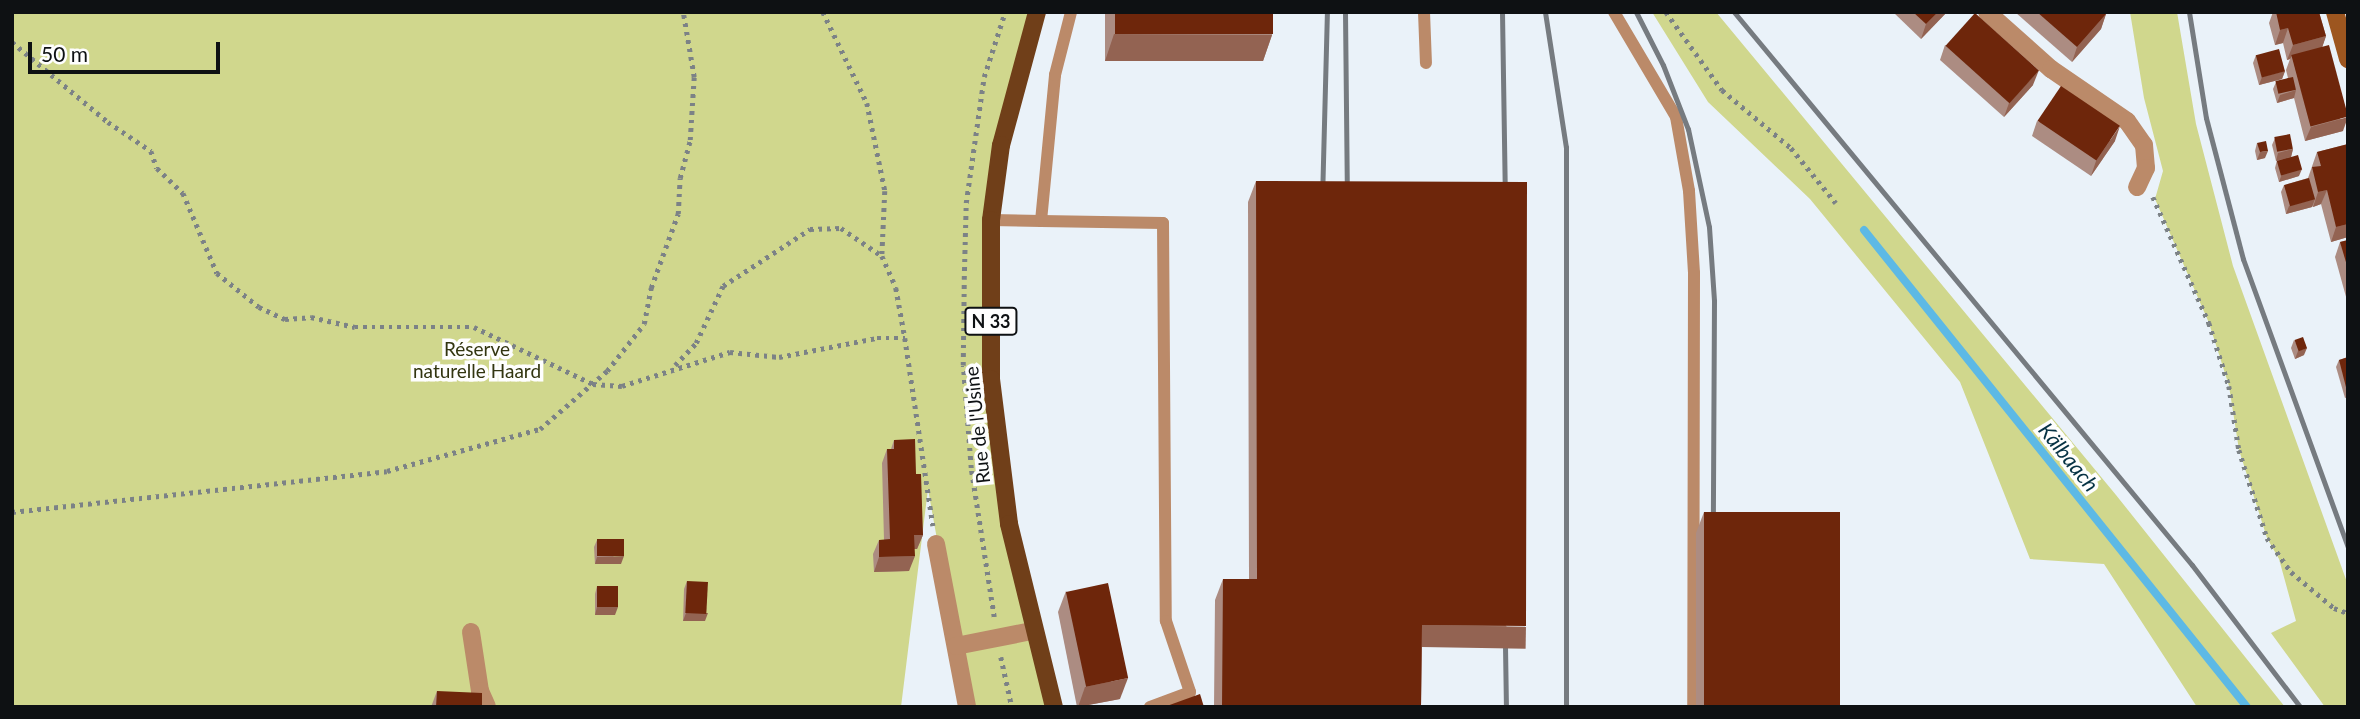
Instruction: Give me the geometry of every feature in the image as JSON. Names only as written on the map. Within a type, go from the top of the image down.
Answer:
[{"type":"main road","name":"Rue de l'Usine","points":[[1037,12],[1000,145],[991,220],[990,379],[1009,524],[1032,631],[1054,707]]},
{"type":"main road","points":[[2335,12],[2348,59]]},
{"type":"street","points":[[1987,12],[2051,69],[2127,121],[2144,145],[2146,169],[2137,187]]},
{"type":"street","points":[[936,544],[967,707]]},
{"type":"street","points":[[956,646],[1032,631]]},
{"type":"street","points":[[471,632],[480,691],[487,707]]},
{"type":"lane","points":[[1041,221],[1055,75],[1071,12]]},
{"type":"lane","points":[[1424,12],[1426,63]]},
{"type":"lane","points":[[1614,12],[1676,117],[1689,191],[1694,273],[1693,707]]},
{"type":"lane","points":[[991,220],[1163,223],[1166,621],[1190,692],[1150,707]]},
{"type":"path","points":[[12,512],[387,471],[524,436],[540,429],[593,384],[644,324],[651,288],[678,214],[694,77],[683,12]]},
{"type":"path","points":[[822,12],[867,103],[875,134],[885,191],[882,256],[896,288],[936,544]]},
{"type":"path","points":[[966,203],[984,77],[1005,12]]},
{"type":"path","points":[[1666,12],[1722,90],[1791,148],[1836,203]]},
{"type":"path","points":[[12,42],[108,122],[151,151],[157,168],[183,194],[217,273],[259,307],[285,319],[311,317],[355,327],[474,327],[593,384],[622,386],[674,366],[730,352],[779,357],[877,338],[905,338]]},
{"type":"path","points":[[2137,187],[2155,199],[2209,323],[2229,386],[2239,450],[2267,538],[2279,559],[2312,591],[2348,613]]},
{"type":"path","points":[[674,366],[695,343],[723,286],[810,229],[841,228],[882,256]]},
{"type":"path","points":[[997,639],[1012,707]]},
{"type":"green space","name":"Réserve naturelle Haard","points":[[12,12],[1037,12],[1001,145],[991,379],[1009,524],[1054,707],[967,707],[928,489],[901,707],[12,707]]},
{"type":"green space","points":[[1652,12],[1716,12],[2116,495],[2285,707],[2197,707],[2104,564],[2030,559],[1960,382],[1810,199],[1708,102]]},
{"type":"green space","points":[[2130,12],[2177,12],[2196,124],[2233,266],[2348,585],[2348,707],[2325,707],[2271,633],[2296,621],[2279,559],[2267,538],[2239,450],[2229,386],[2209,323],[2155,199],[2163,171],[2144,98]]},
{"type":"building","points":[[1115,12],[1273,12],[1273,34],[1115,34]]},
{"type":"building","points":[[1913,12],[1938,12],[1926,24]]},
{"type":"building","points":[[2037,12],[2104,12],[2106,14],[2077,47]]},
{"type":"building","points":[[2276,12],[2319,12],[2326,36],[2293,45],[2288,28],[2280,30]]},
{"type":"building","points":[[1975,13],[2039,71],[2009,103],[1946,46]]},
{"type":"building","points":[[2329,45],[2348,117],[2310,127],[2291,55]]},
{"type":"building","points":[[2279,49],[2285,71],[2262,77],[2256,55]]},
{"type":"building","points":[[2293,77],[2296,90],[2278,94],[2275,81]]},
{"type":"building","points":[[2061,86],[2120,126],[2096,161],[2038,121]]},
{"type":"building","points":[[2290,134],[2293,149],[2277,152],[2274,137]]},
{"type":"building","points":[[2266,141],[2268,151],[2260,152],[2257,143]]},
{"type":"building","points":[[2348,144],[2348,224],[2336,227],[2327,190],[2318,192],[2312,167],[2321,166],[2317,152]]},
{"type":"building","points":[[2298,155],[2302,169],[2281,175],[2277,161]]},
{"type":"building","points":[[2309,178],[2315,199],[2290,206],[2284,185]]},
{"type":"building","points":[[1256,181],[1527,182],[1526,626],[1422,625],[1421,707],[1222,707],[1223,579],[1257,579]]},
{"type":"building","points":[[2348,240],[2348,269],[2340,242]]},
{"type":"building","points":[[2303,337],[2307,348],[2299,351],[2295,340]]},
{"type":"building","points":[[2348,357],[2348,391],[2347,391],[2339,360]]},
{"type":"building","points":[[915,439],[916,474],[921,474],[923,535],[914,535],[915,556],[879,557],[879,540],[890,539],[887,449],[894,449],[894,440]]},
{"type":"building","points":[[1704,512],[1840,512],[1840,707],[1704,707]]},
{"type":"building","points":[[597,539],[624,539],[624,556],[597,556]]},
{"type":"building","points":[[687,581],[708,582],[706,614],[685,613]]},
{"type":"building","points":[[1108,583],[1128,678],[1086,687],[1066,592]]},
{"type":"building","points":[[597,586],[618,586],[618,607],[597,607]]},
{"type":"building","points":[[437,691],[482,693],[482,707],[436,707]]},
{"type":"building","points":[[1200,694],[1204,707],[1164,707]]},
{"type":"building","points":[[608,705],[685,707],[608,707]]},
{"type":"building","points":[[589,706],[589,707],[551,707]]},
{"type":"waterway","name":"Kälbaach","points":[[1864,230],[2247,707]]},
{"type":"railway","points":[[1322,200],[1327,12]]},
{"type":"railway","points":[[1345,12],[1347,195]]},
{"type":"railway","points":[[1502,12],[1505,197]]},
{"type":"railway","points":[[1545,12],[1566,147],[1566,707]]},
{"type":"railway","points":[[1636,12],[1663,65],[1688,129],[1709,227],[1714,301],[1713,530]]},
{"type":"railway","points":[[1734,12],[2192,565],[2300,707]]},
{"type":"railway","points":[[2189,12],[2206,118],[2243,259],[2348,547]]},
{"type":"railway","points":[[1505,646],[1506,707]]}]
